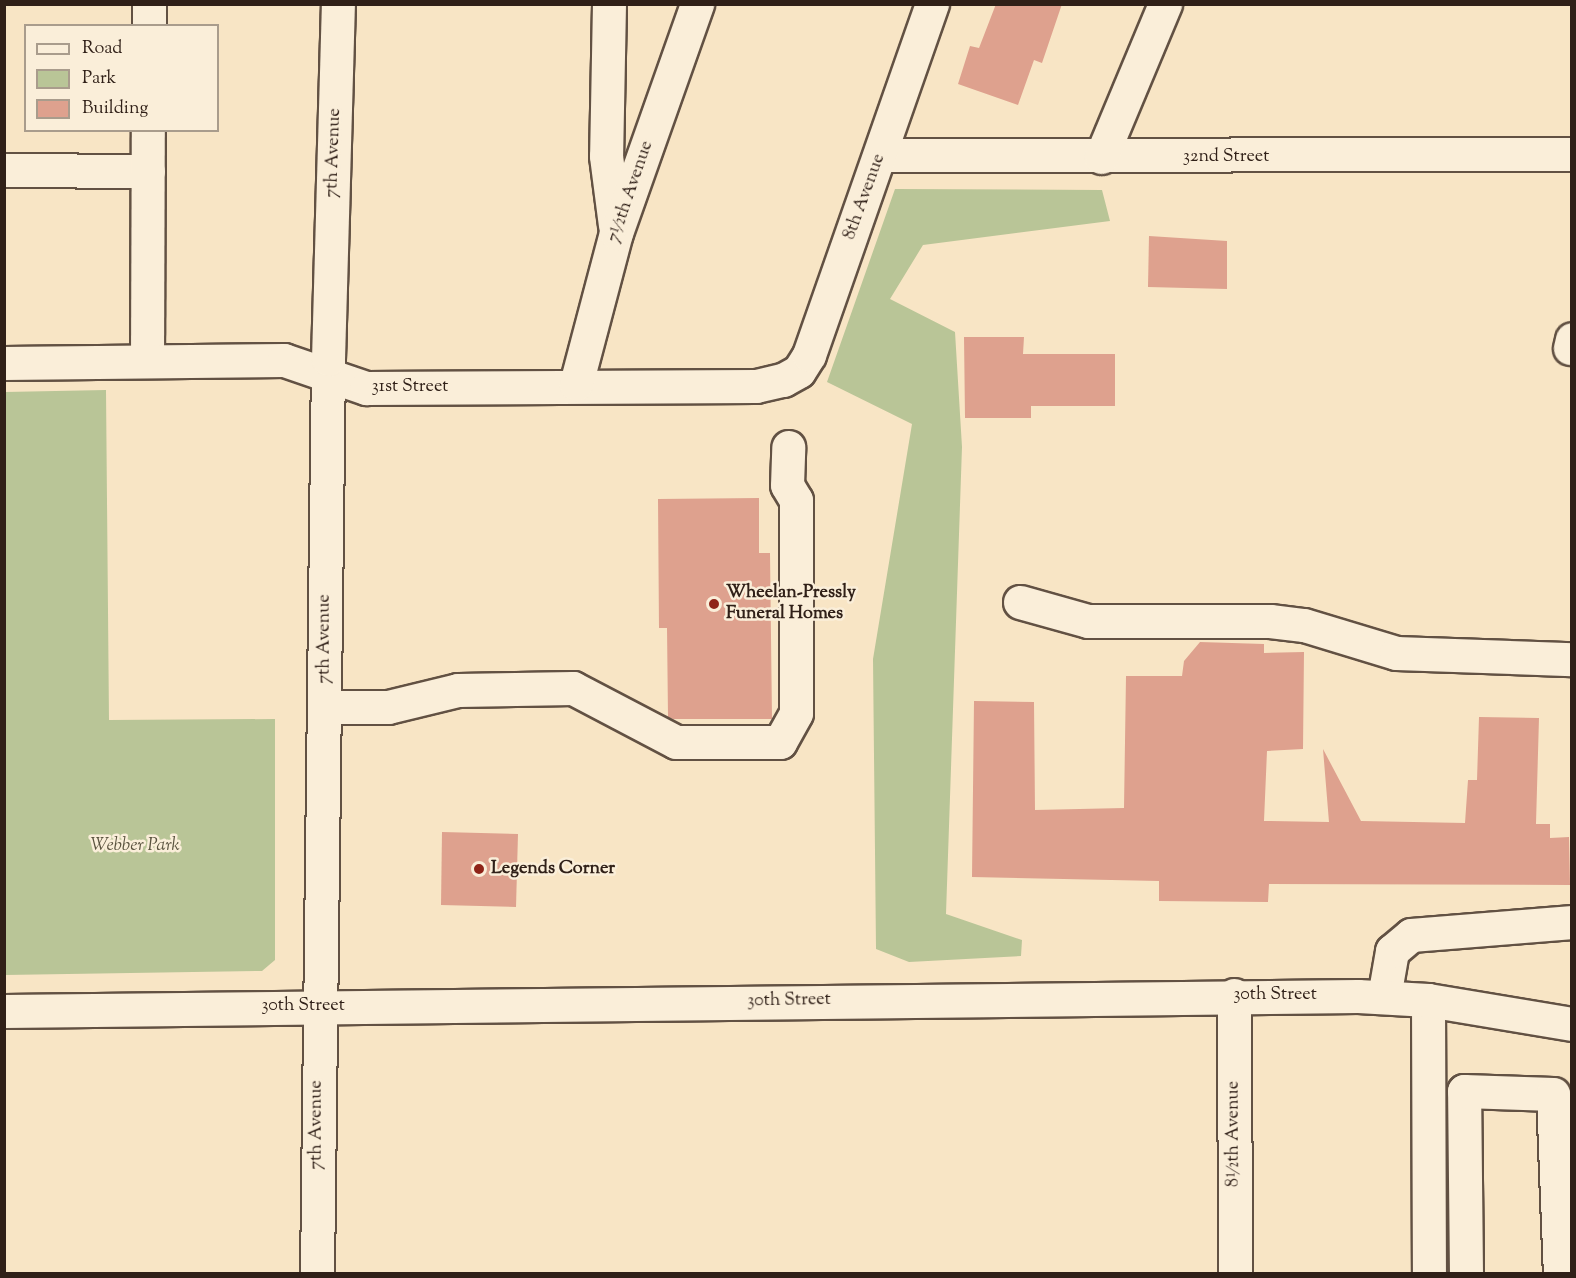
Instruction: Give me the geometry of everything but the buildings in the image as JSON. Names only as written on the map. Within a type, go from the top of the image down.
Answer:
[{"type":"street","points":[[149,4],[149,24]]},
{"type":"street","name":"7th Avenue","points":[[317,1274],[327,375],[338,4]]},
{"type":"street","points":[[609,4],[606,156],[616,233]]},
{"type":"street","name":"7½th Avenue","points":[[576,384],[616,233],[697,4]]},
{"type":"street","name":"8th Avenue","points":[[783,381],[799,371],[809,356],[932,4]]},
{"type":"street","points":[[1101,158],[1165,4]]},
{"type":"street","points":[[147,361],[148,132]]},
{"type":"street","name":"32nd Street","points":[[880,155],[1101,158],[1572,154]]},
{"type":"street","points":[[4,170],[148,171]]},
{"type":"street","name":"31st Street","points":[[4,363],[284,360],[366,388],[576,384],[756,386],[783,381]]},
{"type":"street","points":[[325,707],[388,707],[458,690],[573,688],[676,742],[780,742],[796,713],[796,500],[787,485],[788,447]]},
{"type":"street","points":[[1020,602],[1088,621],[1270,621],[1304,625],[1395,653],[1572,659]]},
{"type":"street","points":[[1384,998],[1392,951],[1411,935],[1572,922]]},
{"type":"street","name":"30th Street","points":[[4,1011],[1234,995],[1428,1000],[1572,1024]]},
{"type":"street","name":"8½th Avenue","points":[[1234,995],[1235,1274]]},
{"type":"street","points":[[1428,1000],[1429,1274]]},
{"type":"street","points":[[1466,1274],[1464,1091],[1554,1094],[1564,1258]]},
{"type":"green space","points":[[895,189],[1102,190],[1110,221],[923,245],[890,299],[955,332],[962,447],[946,914],[1022,940],[1021,956],[909,962],[876,949],[873,659],[912,424],[827,382]]},
{"type":"green space","name":"Webber Park","points":[[106,390],[109,720],[275,719],[275,960],[262,971],[5,975],[5,392]]},
{"type":"place","name":"Wheelan-Pressly Funeral Homes","points":[[714,604]]},
{"type":"place","name":"Legends Corner","points":[[479,869]]}]
